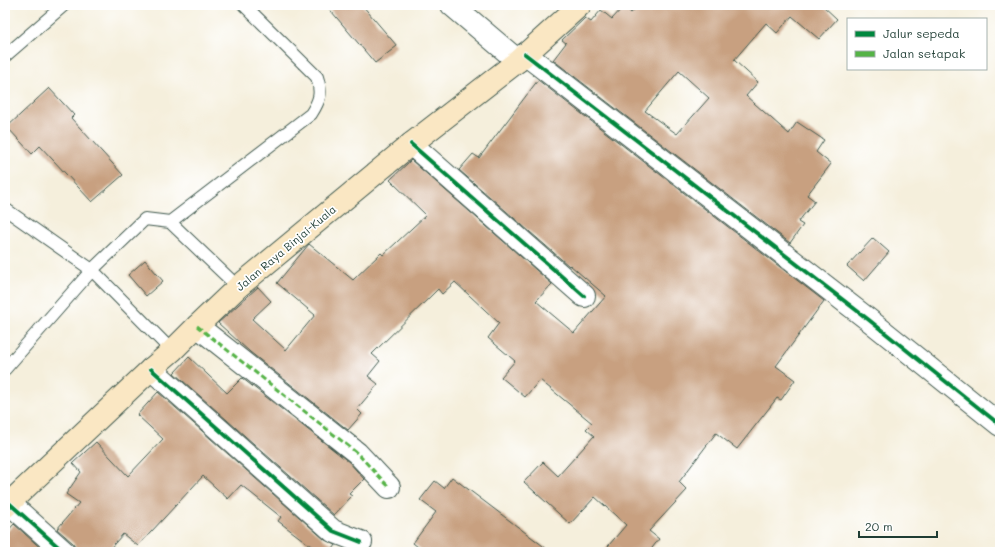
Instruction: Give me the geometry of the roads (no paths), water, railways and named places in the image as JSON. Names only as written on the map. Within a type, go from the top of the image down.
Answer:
[{"type":"main road","name":"Jalan Raya Binjai-Kuala","points":[[7,505],[172,351],[238,287],[412,144],[521,58],[580,5]]},
{"type":"street","points":[[452,5],[869,320],[1000,425]]},
{"type":"street","points":[[412,144],[584,296]]},
{"type":"street","points":[[197,326],[357,453],[389,487]]},
{"type":"street","points":[[151,370],[333,531],[361,542]]},
{"type":"street","points":[[7,505],[64,552]]},
{"type":"lane","points":[[5,56],[64,5]]},
{"type":"lane","points":[[170,222],[311,114],[319,102],[320,88],[316,76],[244,5]]},
{"type":"lane","points":[[5,209],[92,270],[172,351]]},
{"type":"lane","points":[[5,369],[92,270],[145,219],[170,222],[238,287]]}]
